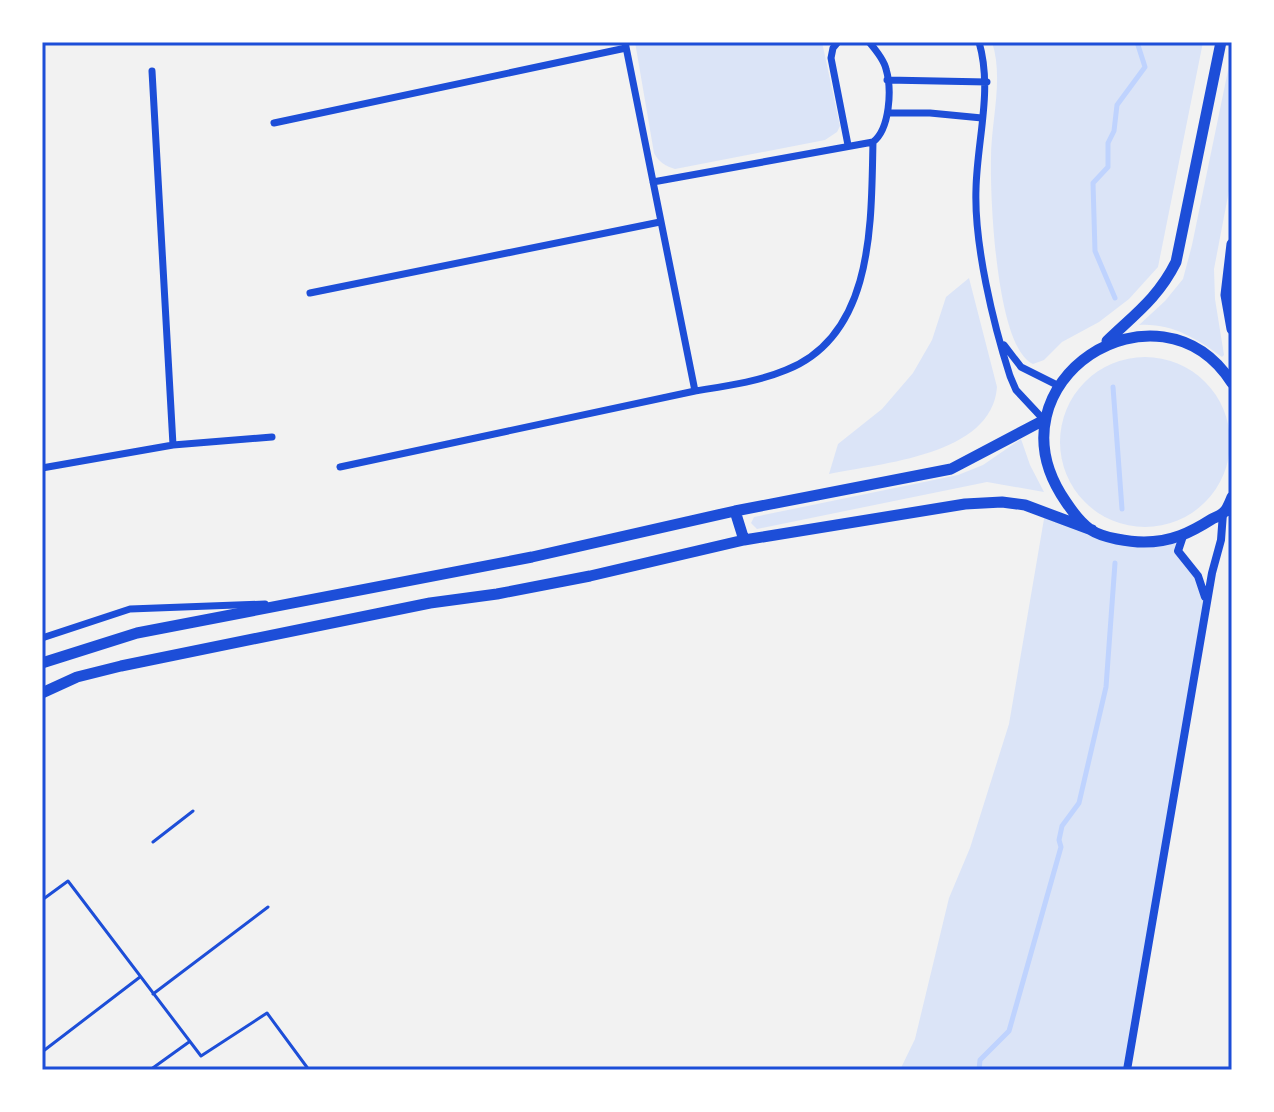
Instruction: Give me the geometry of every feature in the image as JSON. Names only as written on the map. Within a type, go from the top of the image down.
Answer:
[{"type":"main road","points":[[1092,530],[1069,506],[1055,485],[1046,462],[1044,420],[1059,386],[1077,364],[1151,301],[1166,283],[1176,262],[1221,42]]},
{"type":"main road","points":[[1232,244],[1226,295],[1232,329]]},
{"type":"main road","points":[[1100,347],[1134,337],[1170,339],[1203,353],[1232,383]]},
{"type":"main road","points":[[42,663],[137,633],[532,557],[735,511],[951,469],[1044,420]]},
{"type":"main road","points":[[42,693],[77,677],[121,666],[430,603],[590,576],[744,540],[965,504],[1002,502],[1025,505],[1135,542],[1156,542],[1183,536],[1228,512],[1232,497]]},
{"type":"main road","points":[[735,511],[744,540]]},
{"type":"street","points":[[653,182],[873,142],[886,124],[887,80],[886,69],[869,42]]},
{"type":"street","points":[[979,42],[987,82],[976,192],[984,271],[1005,359],[1016,390],[1044,420]]},
{"type":"street","points":[[834,44],[831,58],[848,145]]},
{"type":"street","points":[[274,123],[625,45],[695,391]]},
{"type":"street","points":[[152,71],[173,445]]},
{"type":"street","points":[[887,80],[987,82]]},
{"type":"street","points":[[888,113],[982,118]]},
{"type":"street","points":[[340,467],[744,383],[788,370],[824,346],[848,317],[858,291],[872,195],[873,142]]},
{"type":"street","points":[[310,293],[660,222]]},
{"type":"street","points":[[1001,340],[1021,367],[1059,386]]},
{"type":"street","points":[[42,468],[173,445],[272,437]]},
{"type":"street","points":[[1127,1070],[1205,606],[1228,512]]},
{"type":"street","points":[[1183,536],[1178,551],[1198,576],[1205,606]]},
{"type":"street","points":[[42,638],[130,609],[283,604]]},
{"type":"lane","points":[[153,842],[193,811]]},
{"type":"lane","points":[[42,900],[68,881],[201,1056],[267,1013],[309,1070]]},
{"type":"lane","points":[[153,994],[268,907]]},
{"type":"lane","points":[[42,1052],[140,977]]},
{"type":"lane","points":[[150,1070],[189,1042]]},
{"type":"shaded area","points":[[635,42],[822,42],[840,126],[825,140],[675,169],[660,161],[654,153]]},
{"type":"shaded area","points":[[992,42],[1203,42],[1158,267],[1129,299],[1099,322],[1062,342],[1044,360],[1033,364],[1021,352],[1011,330],[998,269],[991,177],[997,85]]},
{"type":"shaded area","points":[[1232,51],[1232,175],[1214,269],[1222,357],[1183,333],[1162,326],[1139,325],[1183,279]]},
{"type":"shaded area","points":[[969,278],[997,387],[990,410],[976,428],[955,442],[930,452],[829,474],[838,444],[882,409],[913,373],[932,340],[946,297]]},
{"type":"shaded area","points":[[1145,357],[1178,363],[1205,382],[1224,409],[1230,442],[1224,475],[1205,502],[1178,521],[1145,527],[1112,521],[1085,502],[1066,475],[1060,442],[1066,409],[1085,382],[1112,363]]},
{"type":"shaded area","points":[[1021,439],[1044,492],[987,482],[757,529],[751,523],[754,517],[958,475],[983,465]]},
{"type":"shaded area","points":[[1045,513],[1135,542],[1183,536],[1179,551],[1186,558],[1205,596],[1127,1070],[900,1070],[915,1039],[949,898],[970,848],[1009,724]]},
{"type":"waterway","points":[[1115,298],[1095,251],[1093,183],[1108,167],[1108,143],[1114,131],[1117,105],[1145,67],[1137,42]]},
{"type":"waterway","points":[[1113,387],[1122,509]]},
{"type":"waterway","points":[[979,1070],[980,1060],[1009,1031],[1061,847],[1062,826],[1079,803],[1106,687],[1115,563]]}]
